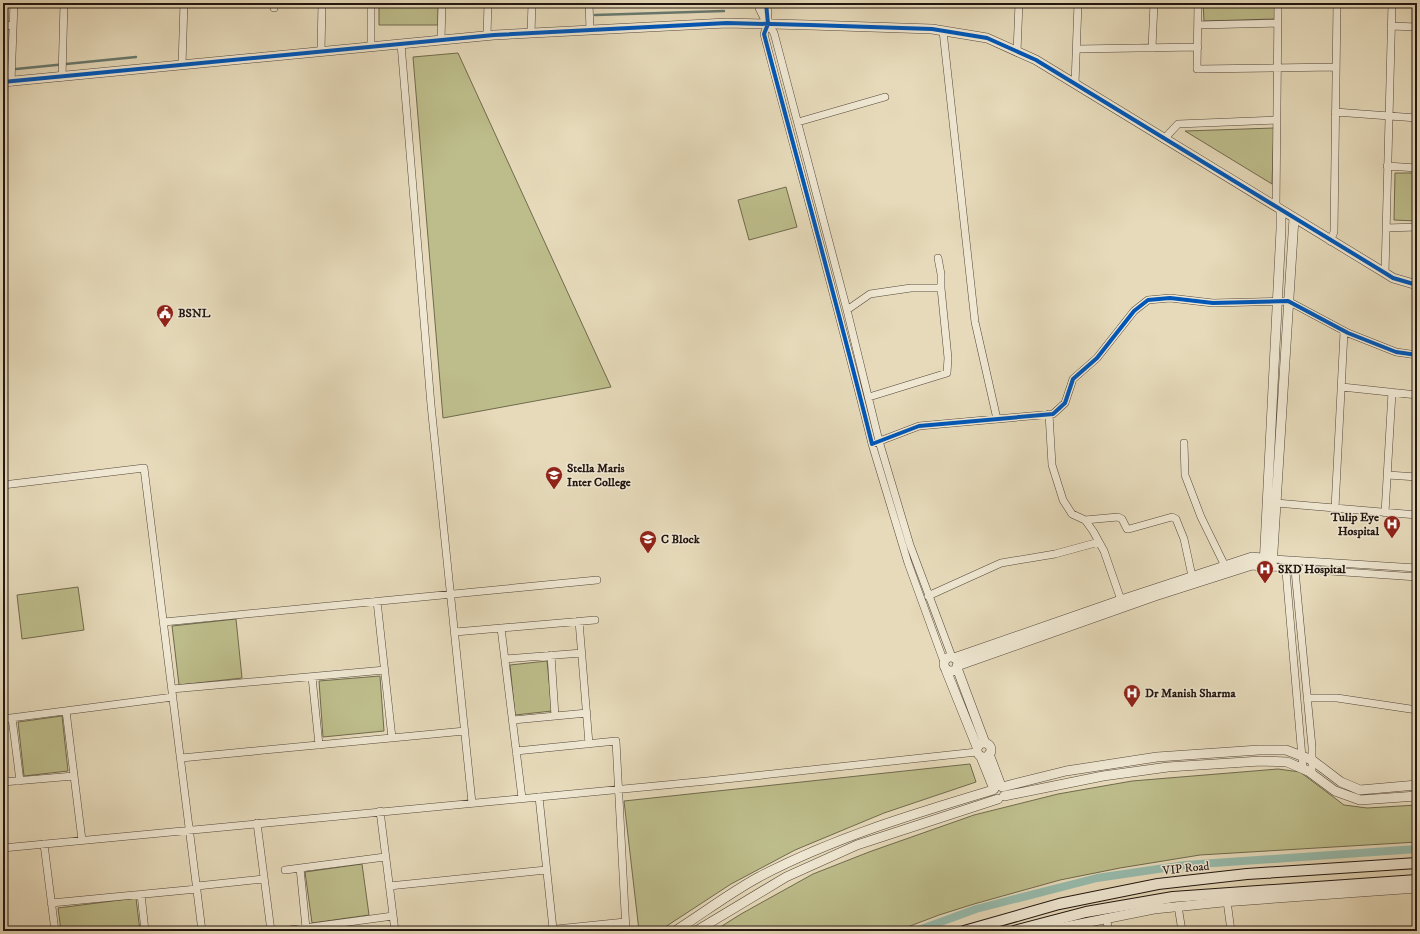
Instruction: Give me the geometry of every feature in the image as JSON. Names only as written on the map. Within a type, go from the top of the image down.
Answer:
[{"type":"main road","name":"VIP Road","points":[[964,931],[1059,904],[1158,884],[1247,874],[1417,863]]},
{"type":"main road","points":[[1014,931],[1086,912],[1173,897],[1417,880]]},
{"type":"street","points":[[14,3],[7,82],[62,72],[182,65],[487,35],[727,23],[924,29],[987,38],[1036,60],[1330,241],[1393,278],[1417,285]]},
{"type":"street","points":[[62,72],[64,3]]},
{"type":"street","points":[[182,65],[184,3]]},
{"type":"street","points":[[321,51],[322,3]]},
{"type":"street","points":[[371,3],[371,47]]},
{"type":"street","points":[[441,40],[442,3]]},
{"type":"street","points":[[487,35],[488,3]]},
{"type":"street","points":[[531,33],[532,3]]},
{"type":"street","points":[[590,3],[590,30]]},
{"type":"street","points":[[760,3],[760,8],[774,33],[798,122],[869,397],[876,442],[910,545],[982,751],[998,788],[994,796],[1001,798]]},
{"type":"street","points":[[766,3],[768,24],[764,34],[801,176],[876,442],[908,563],[952,663]]},
{"type":"street","points":[[1018,52],[1019,3]]},
{"type":"street","points":[[1076,84],[1078,3]]},
{"type":"street","points":[[1152,48],[1154,3]]},
{"type":"street","points":[[1198,3],[1197,69],[1336,67]]},
{"type":"street","points":[[1269,562],[1278,302],[1276,120],[1278,3]]},
{"type":"street","points":[[1330,241],[1334,232],[1337,3]]},
{"type":"street","points":[[1385,273],[1392,3]]},
{"type":"street","points":[[1198,25],[1278,23]]},
{"type":"street","points":[[3,26],[13,25]]},
{"type":"street","points":[[1391,26],[1417,27]]},
{"type":"street","points":[[943,31],[975,322],[997,419]]},
{"type":"street","points":[[401,44],[431,405],[472,803]]},
{"type":"street","points":[[1077,49],[1198,47]]},
{"type":"street","points":[[798,122],[885,96]]},
{"type":"street","points":[[1335,112],[1417,118]]},
{"type":"street","points":[[1164,139],[1178,124],[1276,120]]},
{"type":"street","points":[[1387,166],[1417,168]]},
{"type":"street","points":[[1269,562],[1276,503],[1294,218]]},
{"type":"street","points":[[1386,228],[1417,227]]},
{"type":"street","points":[[869,397],[947,373],[948,358],[941,274],[938,258]]},
{"type":"street","points":[[847,310],[870,294],[911,288],[941,288]]},
{"type":"street","points":[[876,442],[919,426],[1053,414],[1066,403],[1072,379],[1097,358],[1134,310],[1148,300],[1170,298],[1213,304],[1288,301],[1344,332],[1396,352],[1417,355]]},
{"type":"street","points":[[1335,508],[1344,332]]},
{"type":"street","points":[[1342,387],[1417,395]]},
{"type":"street","points":[[1386,513],[1392,392]]},
{"type":"street","points":[[1049,414],[1052,464],[1063,500],[1072,514],[1085,520],[1118,517],[1122,519],[1127,528],[1130,529],[1172,517],[1176,519],[1184,539],[1192,576]]},
{"type":"street","points":[[1184,443],[1185,475],[1201,517],[1225,566]]},
{"type":"street","points":[[3,485],[144,468],[202,931]]},
{"type":"street","points":[[1388,475],[1417,477]]},
{"type":"street","points":[[1276,503],[1417,515]]},
{"type":"street","points":[[1085,520],[1104,551],[1121,600]]},
{"type":"street","points":[[928,596],[1001,563],[1055,554],[1099,542]]},
{"type":"street","points":[[952,663],[1121,600],[1252,557],[1286,568],[1417,577]]},
{"type":"street","points":[[1286,560],[1303,769]]},
{"type":"street","points":[[952,663],[1252,564],[1294,560],[1417,568]]},
{"type":"street","points":[[1294,560],[1304,660],[1312,774]]},
{"type":"street","points":[[164,622],[596,580]]},
{"type":"street","points":[[377,601],[392,738]]},
{"type":"street","points":[[455,632],[595,620]]},
{"type":"street","points":[[579,621],[589,744]]},
{"type":"street","points":[[502,628],[522,798]]},
{"type":"street","points":[[505,659],[582,653]]},
{"type":"street","points":[[551,655],[555,716]]},
{"type":"street","points":[[1294,661],[1304,660]]},
{"type":"street","points":[[172,690],[385,670]]},
{"type":"street","points":[[312,677],[319,745]]},
{"type":"street","points":[[3,719],[173,697]]},
{"type":"street","points":[[1307,698],[1337,698],[1417,710]]},
{"type":"street","points":[[66,711],[82,840]]},
{"type":"street","points":[[513,720],[587,713]]},
{"type":"street","points":[[12,718],[20,781]]},
{"type":"street","points":[[181,758],[465,731]]},
{"type":"street","points":[[516,751],[616,741],[626,931]]},
{"type":"street","points":[[675,931],[759,878],[818,849],[894,820],[998,788],[1066,771],[1157,756],[1259,750],[1286,750],[1312,760],[1341,782],[1360,790],[1417,785]]},
{"type":"street","points":[[3,848],[707,781],[982,751]]},
{"type":"street","points":[[696,931],[786,877],[850,848],[1001,798],[1103,776],[1168,767],[1261,761],[1287,762],[1312,774],[1335,790],[1360,800],[1417,796]]},
{"type":"street","points":[[3,782],[74,776]]},
{"type":"street","points":[[538,797],[552,930]]},
{"type":"street","points":[[380,811],[395,931]]},
{"type":"street","points":[[257,823],[271,931]]},
{"type":"street","points":[[44,844],[55,931]]},
{"type":"street","points":[[285,870],[386,857]]},
{"type":"street","points":[[300,868],[306,928]]},
{"type":"street","points":[[389,886],[546,870]]},
{"type":"street","points":[[51,903],[264,879]]},
{"type":"street","points":[[1045,931],[1078,928],[1106,918],[1178,906],[1417,888]]},
{"type":"street","points":[[141,894],[145,931]]},
{"type":"street","points":[[1227,902],[1231,931]]},
{"type":"street","points":[[1178,906],[1182,931]]},
{"type":"street","points":[[282,931],[393,916]]},
{"type":"street","points":[[1106,918],[1109,931]]},
{"type":"street","points":[[537,931],[625,922]]},
{"type":"green space","points":[[379,3],[438,3],[438,25],[379,25]]},
{"type":"green space","points":[[1203,3],[1275,3],[1275,19],[1204,21]]},
{"type":"green space","points":[[458,53],[611,387],[443,418],[413,57]]},
{"type":"green space","points":[[1274,128],[1272,184],[1185,131]]},
{"type":"green space","points":[[1395,173],[1417,173],[1417,221],[1394,220]]},
{"type":"green space","points":[[786,187],[797,227],[749,240],[738,200]]},
{"type":"green space","points":[[78,587],[84,630],[22,639],[17,595]]},
{"type":"green space","points":[[236,619],[242,678],[179,685],[172,626]]},
{"type":"green space","points":[[547,661],[552,711],[515,715],[510,665]]},
{"type":"green space","points":[[380,676],[384,731],[323,737],[319,681]]},
{"type":"green space","points":[[62,716],[68,771],[24,776],[18,722]]},
{"type":"green space","points":[[970,764],[976,782],[884,813],[795,850],[731,884],[659,931],[639,931],[624,801]]},
{"type":"green space","points":[[1278,769],[1300,772],[1344,805],[1367,808],[1417,805],[1417,842],[1200,855],[1120,868],[1060,880],[974,904],[939,915],[897,931],[714,931],[741,914],[813,874],[869,852],[974,815],[1058,794],[1132,781]]},
{"type":"green space","points":[[362,864],[369,915],[312,923],[305,872]]},
{"type":"green space","points":[[136,898],[140,931],[61,931],[58,908]]},
{"type":"green space","points":[[617,927],[617,931],[578,931]]},
{"type":"waterway","points":[[595,15],[724,11]]},
{"type":"waterway","points":[[16,69],[136,57]]},
{"type":"waterway","points":[[916,931],[976,909],[1097,878],[1185,865],[1417,849]]},
{"type":"cycle path","points":[[766,3],[768,24],[764,34],[872,444],[919,426],[1053,414],[1065,403],[1073,379],[1097,358],[1134,311],[1148,300],[1170,298],[1213,303],[1288,301],[1348,333],[1396,352],[1417,355]]},
{"type":"cycle path","points":[[3,82],[494,35],[727,23],[932,29],[987,38],[1036,60],[1393,278],[1417,285]]},
{"type":"place","name":"BSNL","points":[[165,328]]},
{"type":"place","name":"Stella Maris Inter College","points":[[554,490]]},
{"type":"place","name":"Tulip Eye Hospital","points":[[1392,539]]},
{"type":"place","name":"C Block","points":[[648,554]]},
{"type":"place","name":"SKD Hospital","points":[[1265,584]]},
{"type":"place","name":"Dr Manish Sharma","points":[[1132,708]]}]
